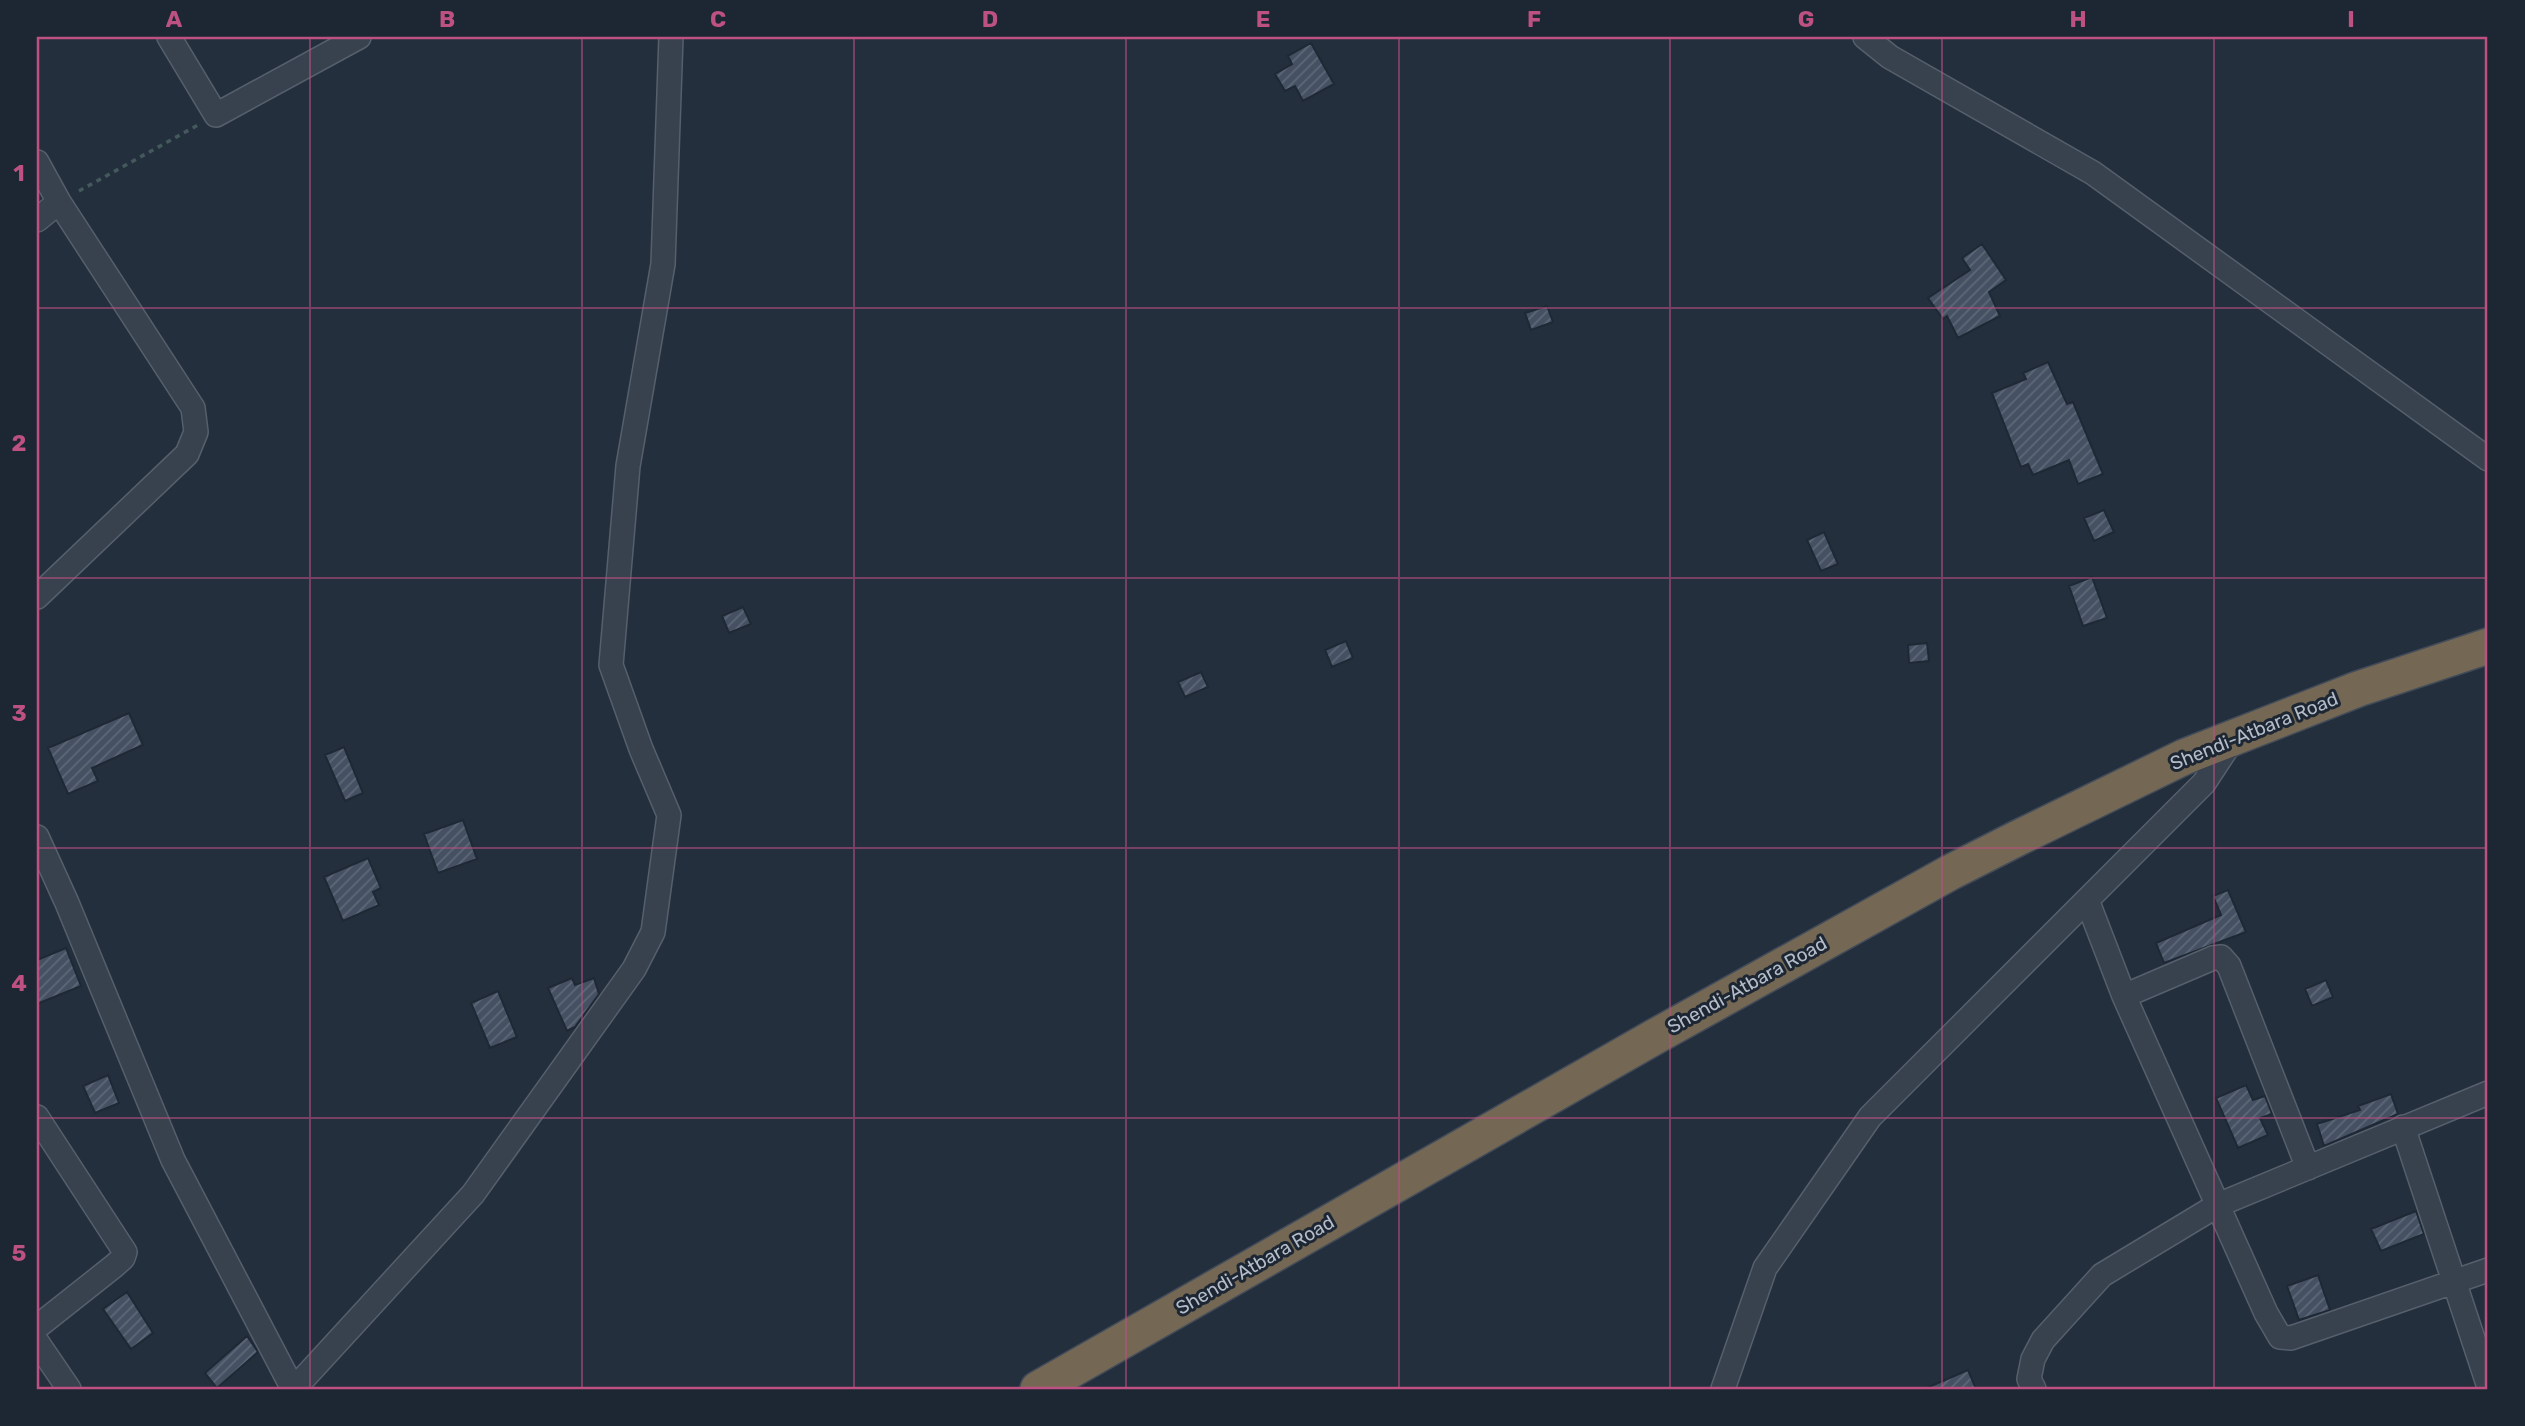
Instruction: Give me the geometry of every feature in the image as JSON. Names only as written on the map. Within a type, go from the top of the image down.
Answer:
[{"type":"highway","name":"Shendi-Atbara Road","points":[[1038,1389],[1656,1036],[1951,872],[2184,757],[2358,689],[2488,646]]},
{"type":"street","points":[[169,37],[216,115],[359,37]]},
{"type":"street","points":[[37,837],[173,1160],[293,1389],[473,1194],[634,969],[653,932],[669,815],[611,665],[628,466],[663,264],[671,37]]},
{"type":"street","points":[[1865,37],[1890,57],[2093,173],[2488,459]]},
{"type":"street","points":[[37,162],[59,202],[193,408],[196,432],[187,454],[37,597]]},
{"type":"street","points":[[37,220],[59,202]]},
{"type":"street","points":[[1723,1389],[1765,1268],[1870,1117],[2204,783],[2233,739]]},
{"type":"street","points":[[2087,900],[2124,996],[2266,1312],[2280,1337],[2291,1339],[2488,1270]]},
{"type":"street","points":[[2124,996],[2221,957],[2229,966],[2308,1168]]},
{"type":"street","points":[[2034,1389],[2029,1379],[2033,1359],[2043,1340],[2102,1275],[2218,1205],[2488,1093]]},
{"type":"street","points":[[37,1117],[125,1252],[123,1258],[114,1266],[37,1327]]},
{"type":"street","points":[[2403,1127],[2453,1281],[2487,1374]]},
{"type":"street","points":[[37,1342],[69,1389]]},
{"type":"path","points":[[59,202],[216,115]]},
{"type":"building","points":[[1311,43],[1334,84],[1303,101],[1295,86],[1285,91],[1275,74],[1292,64],[1288,56]]},
{"type":"building","points":[[1982,244],[2006,280],[1989,292],[2000,316],[1958,338],[1947,316],[1943,319],[1928,298],[1970,270],[1962,258]]},
{"type":"building","points":[[1547,306],[1553,322],[1531,330],[1525,313]]},
{"type":"building","points":[[2048,362],[2067,404],[2073,402],[2103,474],[2078,484],[2069,460],[2033,475],[2028,464],[2021,467],[1992,393],[2026,379],[2023,373]]},
{"type":"building","points":[[2104,510],[2114,532],[2094,541],[2084,518]]},
{"type":"building","points":[[1824,532],[1838,564],[1821,571],[1807,540]]},
{"type":"building","points":[[2092,577],[2107,618],[2083,626],[2069,586]]},
{"type":"building","points":[[743,607],[751,624],[729,633],[722,616]]},
{"type":"building","points":[[1346,641],[1353,658],[1332,667],[1325,650]]},
{"type":"building","points":[[1927,643],[1929,661],[1909,663],[1908,645]]},
{"type":"building","points":[[1201,672],[1208,687],[1185,697],[1178,682]]},
{"type":"building","points":[[129,713],[143,745],[92,768],[98,781],[68,794],[48,748]]},
{"type":"building","points":[[344,747],[363,793],[345,801],[325,755]]},
{"type":"building","points":[[463,820],[477,859],[438,873],[424,834]]},
{"type":"building","points":[[368,858],[381,888],[373,892],[379,905],[343,921],[324,877]]},
{"type":"building","points":[[2228,890],[2246,932],[2164,963],[2156,943],[2221,915],[2213,896]]},
{"type":"building","points":[[66,948],[81,986],[37,1004],[37,960]]},
{"type":"building","points":[[572,978],[575,985],[594,978],[599,994],[575,1027],[567,1031],[548,988]]},
{"type":"building","points":[[2326,980],[2333,997],[2312,1006],[2305,989]]},
{"type":"building","points":[[498,991],[517,1037],[490,1048],[471,1003]]},
{"type":"building","points":[[108,1075],[119,1103],[95,1113],[83,1086]]},
{"type":"building","points":[[2246,1085],[2253,1100],[2265,1096],[2272,1114],[2260,1118],[2268,1135],[2238,1148],[2216,1098]]},
{"type":"building","points":[[2391,1094],[2398,1114],[2324,1146],[2317,1124],[2360,1110],[2358,1106]]},
{"type":"building","points":[[2416,1211],[2424,1234],[2381,1251],[2371,1229]]},
{"type":"building","points":[[2318,1275],[2330,1310],[2299,1320],[2287,1286]]},
{"type":"building","points":[[127,1292],[153,1333],[131,1349],[103,1309]]},
{"type":"building","points":[[247,1336],[258,1352],[217,1388],[205,1373]]},
{"type":"building","points":[[1968,1370],[1976,1389],[1924,1389]]}]
